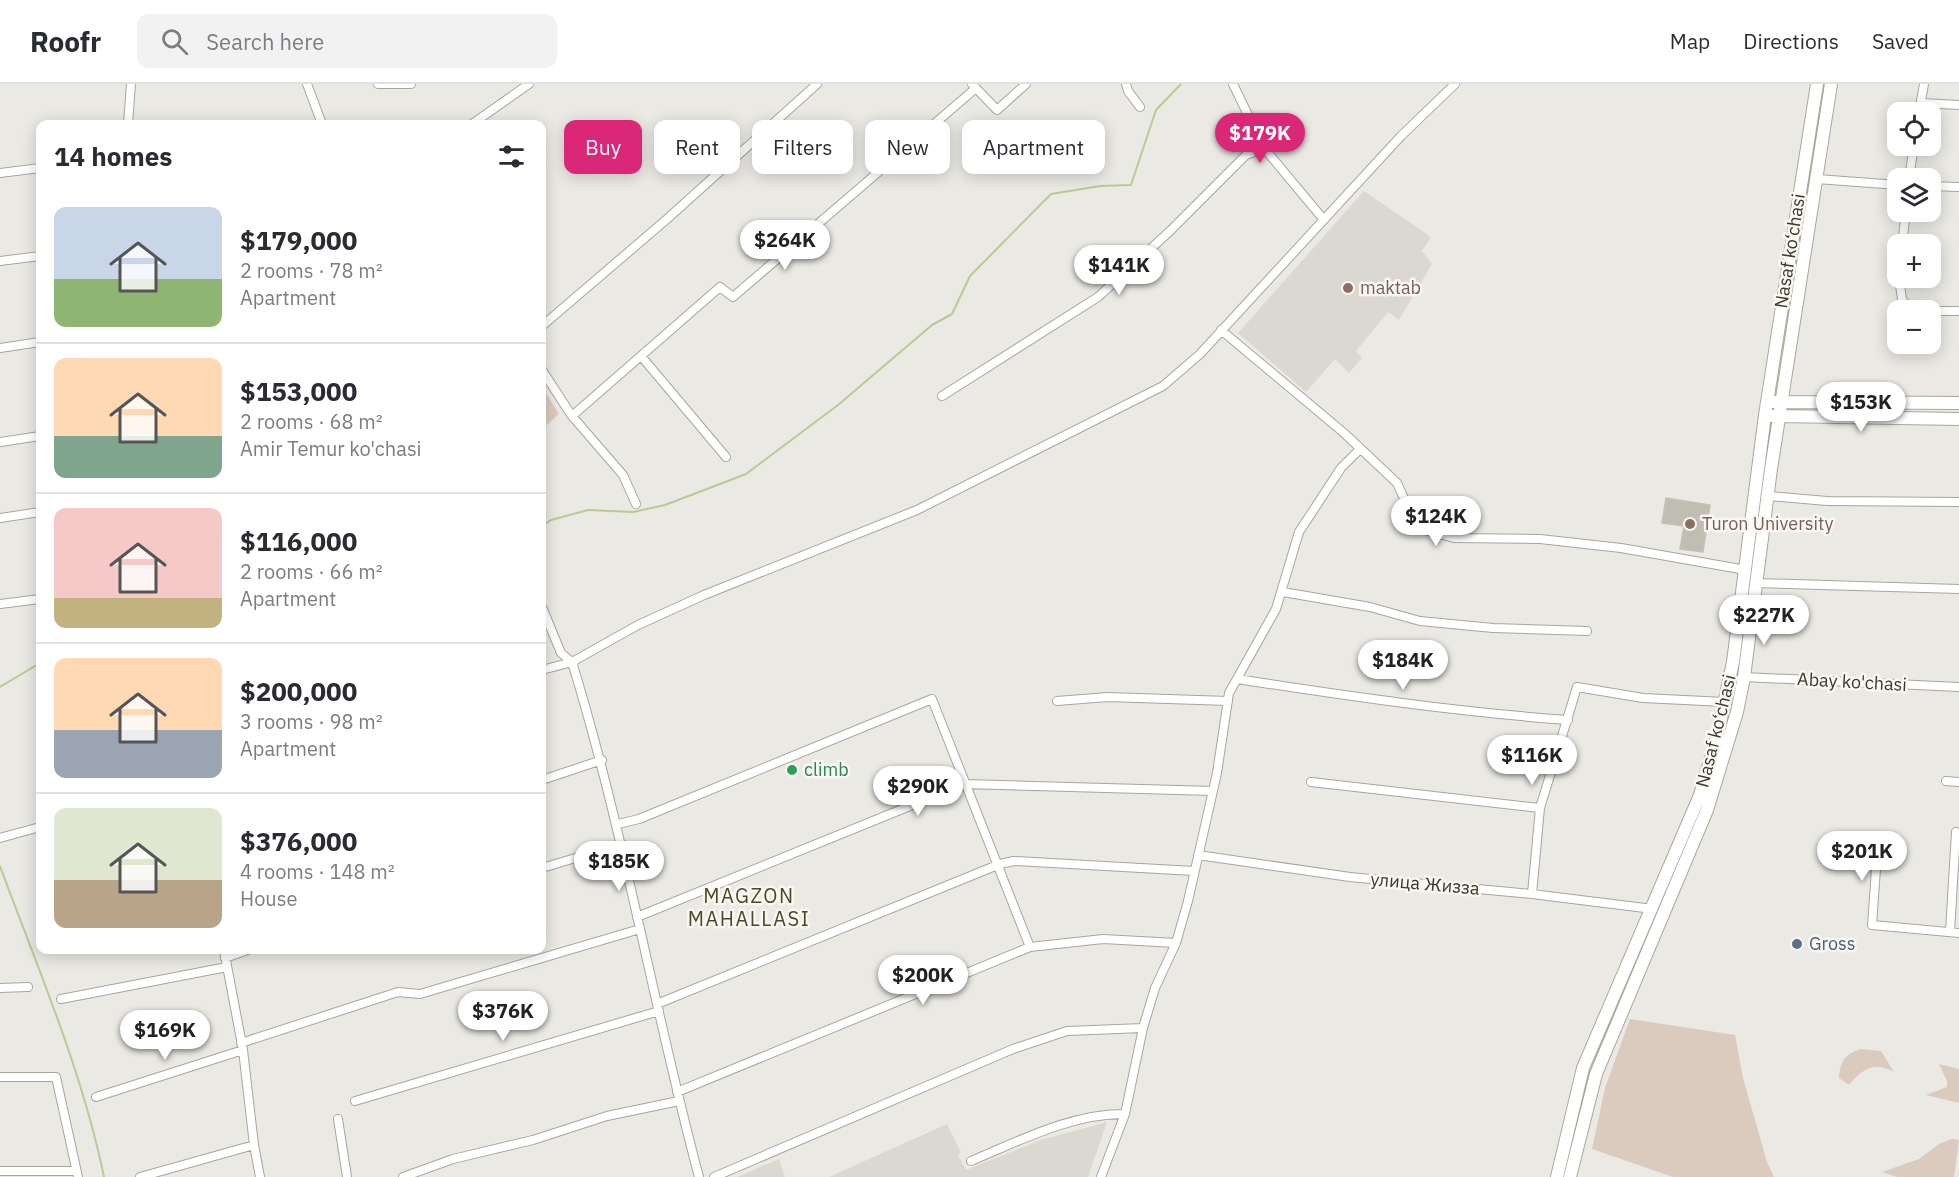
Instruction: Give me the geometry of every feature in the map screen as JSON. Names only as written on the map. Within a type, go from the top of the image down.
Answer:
[{"type":"main road","name":"Nasaf ko‘chasi","points":[[1557,1177],[1583,1068],[1700,795],[1725,702],[1746,570],[1767,402],[1817,84]]},
{"type":"main road","name":"Nasaf ko‘chasi","points":[[1570,1177],[1596,1074],[1707,810],[1729,744],[1744,677],[1781,403],[1831,84]]},
{"type":"main road","points":[[1767,402],[1959,403]]},
{"type":"main road","points":[[1765,416],[1959,419]]},
{"type":"street","points":[[128,120],[130,84]]},
{"type":"street","points":[[307,84],[320,120]]},
{"type":"street","points":[[378,84],[411,84]]},
{"type":"street","points":[[478,120],[528,84]]},
{"type":"street","points":[[546,323],[667,219],[817,84]]},
{"type":"street","points":[[572,416],[720,287],[733,297],[974,86],[997,110],[1026,84]]},
{"type":"street","points":[[1126,84],[1128,91],[1140,107]]},
{"type":"street","points":[[1233,84],[1264,148],[1324,220]]},
{"type":"street","points":[[546,669],[572,662],[638,625],[704,595],[917,510],[1095,423],[1163,386],[1221,330],[1401,136],[1455,84]]},
{"type":"street","points":[[1921,102],[1924,84]]},
{"type":"street","points":[[1941,104],[1959,105]]},
{"type":"street","points":[[942,396],[1098,297],[1170,231],[1246,155],[1264,148]]},
{"type":"street","points":[[0,173],[36,168]]},
{"type":"street","points":[[1817,179],[1887,183]]},
{"type":"street","points":[[1941,186],[1959,187]]},
{"type":"street","points":[[0,261],[36,256]]},
{"type":"street","points":[[1941,311],[1959,310]]},
{"type":"street","points":[[1221,330],[1360,448],[1397,483],[1416,525],[1428,531],[1454,538],[1540,539],[1621,548],[1746,570]]},
{"type":"street","points":[[0,348],[36,343]]},
{"type":"street","points":[[640,356],[726,457]]},
{"type":"street","points":[[546,376],[572,416],[623,475],[636,504]]},
{"type":"street","points":[[0,442],[36,437]]},
{"type":"street","points":[[1101,1177],[1125,1113],[1143,1028],[1155,988],[1176,943],[1213,790],[1228,701],[1237,679],[1283,592],[1299,532],[1341,468],[1360,448]]},
{"type":"street","points":[[1768,496],[1827,501],[1959,502]]},
{"type":"street","points":[[0,518],[36,513]]},
{"type":"street","points":[[1757,583],[1959,589]]},
{"type":"street","points":[[1283,592],[1370,606],[1420,621],[1493,628],[1587,632]]},
{"type":"street","points":[[0,604],[36,600]]},
{"type":"street","points":[[546,617],[561,653],[572,662],[602,760],[678,1097],[699,1177]]},
{"type":"street","name":"Abay ko'chasi","points":[[1744,677],[1959,687]]},
{"type":"street","points":[[1237,679],[1375,700],[1489,714],[1568,720]]},
{"type":"street","points":[[1532,894],[1540,808],[1577,687],[1643,698],[1725,702]]},
{"type":"street","points":[[1057,701],[1108,697],[1228,701]]},
{"type":"street","points":[[618,824],[639,819],[932,699],[964,784],[1000,864],[1030,947]]},
{"type":"street","points":[[546,779],[602,760]]},
{"type":"street","points":[[1946,781],[1959,782]]},
{"type":"street","points":[[1311,782],[1540,808]]},
{"type":"street","points":[[638,917],[964,784],[1213,790]]},
{"type":"street","points":[[0,838],[36,827]]},
{"type":"street","points":[[1878,841],[1872,925],[1954,933],[1956,832]]},
{"type":"street","points":[[546,867],[622,844]]},
{"type":"street","name":"улица Жизза","points":[[1198,855],[1350,878],[1532,894],[1653,909]]},
{"type":"street","points":[[355,1101],[658,1007],[1000,864],[1014,861],[1194,871]]},
{"type":"street","points":[[96,1097],[399,992],[420,994],[640,929]]},
{"type":"street","points":[[403,1177],[453,1159],[533,1140],[607,1116],[678,1097],[1030,947],[1104,939],[1176,943]]},
{"type":"street","points":[[224,954],[242,1046],[260,1177]]},
{"type":"street","points":[[61,999],[227,967]]},
{"type":"street","points":[[0,987],[28,987]]},
{"type":"street","points":[[714,1177],[1013,1049],[1067,1031],[1143,1028]]},
{"type":"street","points":[[0,1077],[56,1077],[77,1174],[0,1171]]},
{"type":"street","points":[[972,1161],[1047,1130],[1109,1113],[1125,1113]]},
{"type":"street","points":[[338,1119],[347,1177]]},
{"type":"street","points":[[140,1177],[254,1145]]},
{"type":"shaded area","name":"maktab","points":[[1364,191],[1431,237],[1422,251],[1432,264],[1399,320],[1388,312],[1356,351],[1362,358],[1349,373],[1335,359],[1306,392],[1238,333]]},
{"type":"shaded area","points":[[546,393],[559,414],[546,425]]},
{"type":"shaded area","points":[[1630,1019],[1735,1035],[1743,1078],[1767,1162],[1774,1177],[1673,1177],[1592,1149],[1605,1088]]},
{"type":"shaded area","points":[[1861,1049],[1881,1051],[1894,1072],[1881,1067],[1869,1068],[1849,1085],[1839,1078],[1844,1059]]},
{"type":"shaded area","points":[[1939,1064],[1959,1069],[1959,1103],[1926,1095],[1947,1087],[1947,1081]]},
{"type":"shaded area","points":[[1107,1122],[1088,1177],[829,1177],[947,1124],[961,1152],[958,1155],[966,1170],[1041,1140]]},
{"type":"shaded area","points":[[1952,1139],[1959,1140],[1954,1177],[1897,1177],[1882,1172],[1919,1159],[1939,1144]]},
{"type":"shaded area","points":[[779,1159],[785,1177],[737,1177]]},
{"type":"building","name":"Turon University","points":[[1666,498],[1710,505],[1703,552],[1680,549],[1684,526],[1662,523]]},
{"type":"waterway","points":[[546,523],[588,510],[633,512],[665,505],[746,474],[838,405],[932,325],[952,314],[970,276],[1051,194],[1100,186],[1131,185],[1156,110],[1181,84]]},
{"type":"waterway","points":[[0,687],[36,665]]},
{"type":"waterway","points":[[0,866],[71,1059],[95,1137],[104,1177]]},
{"type":"place","name":"maktab","points":[[1348,288]]},
{"type":"place","name":"Turon University","points":[[1690,524]]},
{"type":"place","name":"climb","points":[[792,770]]},
{"type":"place","name":"Gross","points":[[1797,944]]},
{"type":"district","name":"MAGZON MAHALLASI","points":[[749,908]]}]
